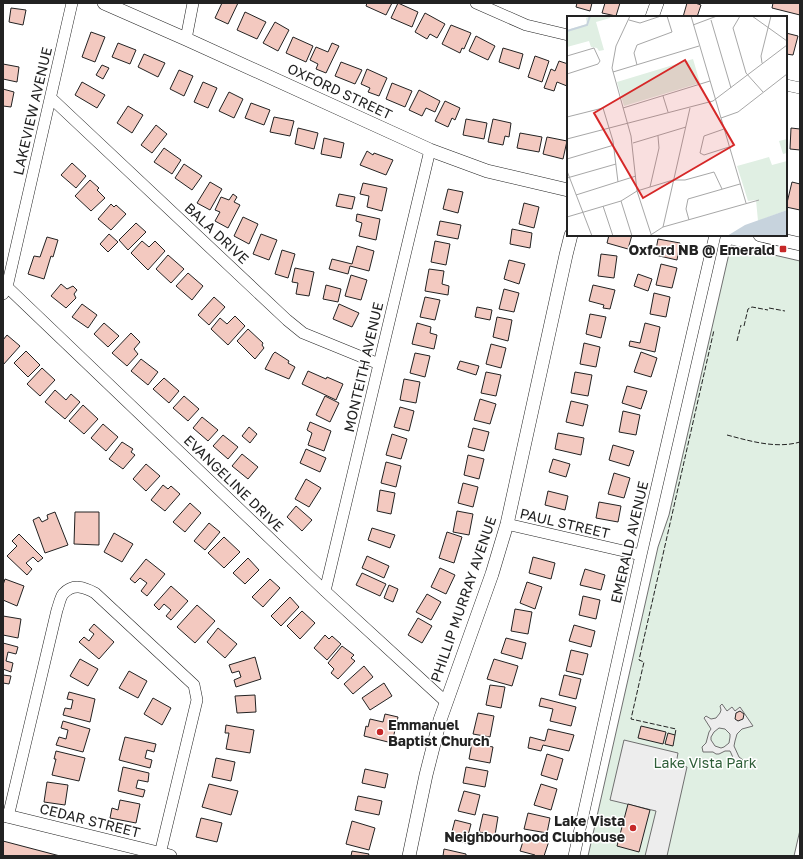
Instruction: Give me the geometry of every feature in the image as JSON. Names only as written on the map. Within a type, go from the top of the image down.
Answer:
[{"type":"street","name":"LAKEVIEW AVENUE","points":[[4,288],[51,98],[72,3]]},
{"type":"street","name":"OXFORD STREET","points":[[104,3],[430,150],[487,171],[567,190]]},
{"type":"street","points":[[186,39],[193,3]]},
{"type":"street","points":[[476,3],[492,6],[526,25],[567,35]]},
{"type":"street","points":[[652,16],[657,3]]},
{"type":"street","points":[[787,85],[800,88]]},
{"type":"street","name":"BALA DRIVE","points":[[51,98],[287,320],[303,333],[379,364]]},
{"type":"street","name":"MONTEITH AVENUE","points":[[325,591],[430,150]]},
{"type":"street","name":"PHILLIP MURRAY AVENUE","points":[[409,856],[426,775],[440,720],[492,574],[507,524],[571,236]]},
{"type":"street","name":"EMERALD AVENUE","points":[[574,856],[641,555],[716,236]]},
{"type":"street","points":[[764,236],[800,244]]},
{"type":"street","name":"EVANGELINE DRIVE","points":[[4,288],[325,591],[446,702]]},
{"type":"street","name":"PAUL STREET","points":[[507,524],[641,555]]},
{"type":"street","points":[[5,816],[62,595],[72,587],[85,587],[95,593],[194,685],[197,700],[165,855]]},
{"type":"street","name":"CEDAR STREET","points":[[5,816],[165,855]]},
{"type":"green space","name":"Lake Vista Park","points":[[731,245],[800,261],[800,830],[794,856],[588,856],[658,547],[669,515]]},
{"type":"shaded area","points":[[722,704],[727,711],[732,707],[735,711],[740,707],[753,726],[742,729],[737,734],[734,746],[739,757],[743,760],[740,763],[734,760],[730,751],[725,751],[719,754],[713,752],[703,752],[702,747],[706,743],[711,729],[704,718],[706,716],[711,719],[716,718],[721,710],[720,706]],"holes":[[[719,728],[725,729],[730,734],[729,743],[721,748],[715,746],[711,740],[711,737]]]},
{"type":"shaded area","points":[[624,740],[678,753],[676,764],[687,767],[667,856],[645,856],[656,811],[610,800]]},
{"type":"building","points":[[222,3],[238,3],[228,24],[215,18]]},
{"type":"building","points":[[367,3],[392,3],[386,15],[366,6]]},
{"type":"building","points":[[398,3],[418,12],[412,27],[391,18]]},
{"type":"building","points":[[577,3],[592,3],[590,11],[576,7]]},
{"type":"building","points":[[605,3],[620,3],[616,16],[602,13]]},
{"type":"building","points":[[687,3],[701,5],[697,16],[683,16]]},
{"type":"building","points":[[773,3],[800,3],[800,15],[772,8]]},
{"type":"building","points":[[11,8],[26,10],[23,25],[9,22]]},
{"type":"building","points":[[245,12],[266,22],[257,39],[237,30]]},
{"type":"building","points":[[425,13],[445,24],[437,38],[430,34],[427,39],[415,32]]},
{"type":"building","points":[[275,22],[289,30],[278,51],[263,43]]},
{"type":"building","points":[[451,25],[471,33],[464,49],[462,48],[460,53],[442,44]]},
{"type":"building","points":[[91,32],[105,37],[95,62],[82,57]]},
{"type":"building","points":[[787,33],[798,36],[793,55],[787,54]]},
{"type":"building","points":[[476,36],[495,46],[488,60],[469,51]]},
{"type":"building","points":[[293,37],[313,46],[306,62],[286,53]]},
{"type":"building","points":[[118,43],[136,50],[130,64],[112,57]]},
{"type":"building","points":[[332,43],[339,46],[326,73],[316,69],[318,64],[310,60],[316,47],[328,52]]},
{"type":"building","points":[[503,48],[523,54],[519,69],[499,62]]},
{"type":"building","points":[[144,54],[165,63],[158,77],[138,67]]},
{"type":"building","points":[[535,56],[549,61],[542,82],[528,77]]},
{"type":"building","points":[[559,61],[567,64],[567,86],[557,82],[554,91],[544,88],[551,69],[555,71]]},
{"type":"building","points":[[341,62],[362,70],[355,84],[335,76]]},
{"type":"building","points":[[3,64],[19,67],[17,82],[3,79]]},
{"type":"building","points":[[102,65],[109,68],[103,79],[96,75]]},
{"type":"building","points":[[367,69],[387,78],[379,96],[368,92],[370,88],[361,84]]},
{"type":"building","points":[[179,70],[193,76],[184,96],[170,89]]},
{"type":"building","points":[[82,82],[105,95],[97,108],[75,95]]},
{"type":"building","points":[[203,82],[217,88],[208,108],[194,102]]},
{"type":"building","points":[[392,83],[412,91],[405,107],[386,99]]},
{"type":"building","points":[[3,89],[14,92],[11,107],[3,106]]},
{"type":"building","points":[[419,90],[440,101],[435,112],[426,108],[422,116],[409,110]]},
{"type":"building","points":[[229,92],[243,99],[234,118],[219,111]]},
{"type":"building","points":[[445,101],[460,108],[455,120],[452,118],[448,127],[435,121]]},
{"type":"building","points":[[251,103],[270,110],[264,125],[245,118]]},
{"type":"building","points":[[128,106],[143,115],[132,133],[117,123]]},
{"type":"building","points":[[274,117],[294,121],[290,136],[270,132]]},
{"type":"building","points":[[466,119],[487,123],[484,139],[463,135]]},
{"type":"building","points":[[493,119],[511,123],[509,137],[505,136],[503,145],[488,142]]},
{"type":"building","points":[[156,125],[167,134],[152,153],[141,145]]},
{"type":"building","points":[[298,128],[318,133],[314,149],[295,144]]},
{"type":"building","points":[[791,128],[800,129],[800,150],[790,149]]},
{"type":"building","points":[[520,133],[542,137],[539,152],[517,148]]},
{"type":"building","points":[[547,137],[567,141],[563,159],[543,154]]},
{"type":"building","points":[[324,138],[344,143],[341,158],[321,154]]},
{"type":"building","points":[[164,148],[181,160],[172,174],[154,162]]},
{"type":"building","points":[[367,151],[373,155],[374,153],[393,160],[386,175],[360,165]]},
{"type":"building","points":[[72,163],[86,176],[76,188],[61,175]]},
{"type":"building","points":[[184,164],[202,176],[192,190],[175,178]]},
{"type":"building","points":[[90,180],[99,188],[97,190],[105,198],[91,211],[75,196]]},
{"type":"building","points":[[210,182],[222,189],[210,210],[197,203]]},
{"type":"building","points":[[792,182],[800,184],[800,210],[787,207]]},
{"type":"building","points":[[363,183],[387,188],[382,211],[367,207],[369,196],[360,194]]},
{"type":"building","points":[[448,189],[463,192],[458,213],[443,209]]},
{"type":"building","points":[[233,194],[237,197],[234,202],[240,205],[228,228],[215,221],[220,212],[215,210],[221,197],[229,200]]},
{"type":"building","points":[[339,194],[355,197],[352,209],[336,206]]},
{"type":"building","points":[[524,203],[539,207],[534,228],[519,224]]},
{"type":"building","points":[[111,204],[114,207],[116,205],[126,214],[111,230],[98,219]]},
{"type":"building","points":[[357,214],[380,219],[376,240],[359,236],[362,223],[356,221]]},
{"type":"building","points":[[243,217],[258,224],[249,244],[234,236]]},
{"type":"building","points":[[440,221],[461,225],[458,239],[437,235]]},
{"type":"building","points":[[136,223],[146,232],[128,250],[119,240]]},
{"type":"building","points":[[512,229],[532,233],[530,248],[510,244]]},
{"type":"building","points":[[109,234],[118,242],[108,252],[100,244]]},
{"type":"building","points":[[261,234],[277,240],[269,260],[253,254]]},
{"type":"building","points":[[609,236],[632,236],[628,249],[607,243]]},
{"type":"building","points":[[47,237],[58,240],[44,279],[28,274],[34,256],[40,257]]},
{"type":"building","points":[[658,239],[680,243],[677,260],[655,255]]},
{"type":"building","points":[[142,241],[149,247],[155,241],[165,251],[148,270],[131,253]]},
{"type":"building","points":[[435,241],[450,244],[446,265],[431,262]]},
{"type":"building","points":[[357,246],[374,251],[369,271],[350,266],[348,274],[329,269],[332,259],[352,264]]},
{"type":"building","points":[[282,250],[295,254],[288,278],[275,274]]},
{"type":"building","points":[[601,254],[617,256],[614,278],[598,276]]},
{"type":"building","points":[[168,255],[184,269],[171,283],[156,269]]},
{"type":"building","points":[[509,260],[525,264],[519,284],[504,279]]},
{"type":"building","points":[[661,264],[677,268],[672,288],[656,285]]},
{"type":"building","points":[[295,268],[314,272],[309,296],[296,294],[298,283],[292,282]]},
{"type":"building","points":[[429,269],[444,271],[442,284],[449,286],[448,295],[425,291]]},
{"type":"building","points":[[188,273],[203,286],[192,300],[176,286]]},
{"type":"building","points":[[638,274],[652,279],[648,291],[634,286]]},
{"type":"building","points":[[351,275],[367,280],[361,300],[345,296]]},
{"type":"building","points":[[61,284],[67,289],[73,286],[77,290],[74,294],[76,298],[66,308],[51,296]]},
{"type":"building","points":[[326,285],[341,289],[338,302],[323,299]]},
{"type":"building","points":[[593,285],[615,290],[610,309],[603,308],[604,305],[589,301]]},
{"type":"building","points":[[504,289],[519,293],[514,312],[499,309]]},
{"type":"building","points":[[654,293],[670,297],[666,317],[650,314]]},
{"type":"building","points":[[214,297],[225,307],[209,325],[198,315]]},
{"type":"building","points":[[425,297],[440,300],[435,320],[420,317]]},
{"type":"building","points":[[82,304],[97,315],[88,328],[72,317]]},
{"type":"building","points":[[339,304],[359,313],[352,327],[333,319]]},
{"type":"building","points":[[477,307],[492,310],[490,320],[475,317]]},
{"type":"building","points":[[590,314],[606,317],[601,338],[586,334]]},
{"type":"building","points":[[235,316],[245,326],[228,345],[211,329],[220,318],[227,324]]},
{"type":"building","points":[[497,317],[512,320],[508,341],[493,337]]},
{"type":"building","points":[[104,323],[119,336],[108,347],[94,334]]},
{"type":"building","points":[[417,323],[431,327],[430,333],[437,335],[434,349],[412,344]]},
{"type":"building","points":[[645,323],[660,327],[655,352],[629,346],[630,341],[640,343]]},
{"type":"building","points":[[248,329],[263,343],[262,345],[264,348],[255,359],[237,341]]},
{"type":"building","points":[[131,333],[140,342],[134,349],[138,354],[127,366],[112,353]]},
{"type":"building","points":[[7,335],[20,346],[3,365],[3,340]]},
{"type":"building","points":[[584,343],[600,347],[596,367],[580,364]]},
{"type":"building","points":[[491,344],[506,348],[501,368],[486,364]]},
{"type":"building","points":[[26,351],[40,365],[28,377],[14,363]]},
{"type":"building","points":[[275,352],[295,367],[289,379],[265,369]]},
{"type":"building","points":[[641,352],[657,358],[651,377],[634,372]]},
{"type":"building","points":[[415,353],[430,356],[425,377],[410,373]]},
{"type":"building","points":[[141,359],[158,372],[148,385],[131,371]]},
{"type":"building","points":[[460,361],[479,366],[476,375],[457,369]]},
{"type":"building","points":[[42,368],[55,380],[40,396],[27,384]]},
{"type":"building","points":[[308,371],[326,379],[327,377],[343,384],[336,400],[302,384]]},
{"type":"building","points":[[486,372],[501,375],[496,396],[481,393]]},
{"type":"building","points":[[575,372],[592,375],[588,396],[571,393]]},
{"type":"building","points":[[164,378],[179,391],[169,403],[153,389]]},
{"type":"building","points":[[404,379],[420,382],[416,403],[400,400]]},
{"type":"building","points":[[627,386],[647,391],[641,409],[622,403]]},
{"type":"building","points":[[55,390],[66,400],[71,394],[80,402],[65,419],[45,402]]},
{"type":"building","points":[[184,396],[199,409],[188,421],[173,408]]},
{"type":"building","points":[[325,396],[339,403],[330,422],[316,415]]},
{"type":"building","points":[[480,399],[496,404],[490,424],[474,420]]},
{"type":"building","points":[[571,401],[588,405],[583,426],[566,422]]},
{"type":"building","points":[[83,405],[98,419],[84,434],[69,421]]},
{"type":"building","points":[[400,407],[414,411],[409,431],[394,427]]},
{"type":"building","points":[[623,411],[640,415],[636,435],[619,432]]},
{"type":"building","points":[[202,417],[218,430],[208,441],[193,428]]},
{"type":"building","points":[[310,422],[331,431],[324,451],[308,445],[312,433],[307,430]]},
{"type":"building","points":[[103,424],[118,437],[106,451],[91,438]]},
{"type":"building","points":[[249,427],[257,434],[250,443],[242,436]]},
{"type":"building","points":[[473,428],[489,432],[484,451],[468,447]]},
{"type":"building","points":[[558,433],[584,438],[581,455],[555,449]]},
{"type":"building","points":[[392,434],[407,439],[401,459],[386,455]]},
{"type":"building","points":[[223,435],[238,447],[228,459],[213,446]]},
{"type":"building","points":[[122,442],[133,449],[131,452],[135,455],[123,469],[109,459]]},
{"type":"building","points":[[613,445],[634,451],[629,466],[609,460]]},
{"type":"building","points":[[306,449],[326,458],[320,472],[300,463]]},
{"type":"building","points":[[242,454],[258,467],[248,479],[232,466]]},
{"type":"building","points":[[468,455],[484,459],[479,479],[464,475]]},
{"type":"building","points":[[553,459],[570,464],[566,477],[549,472]]},
{"type":"building","points":[[386,462],[401,466],[396,487],[381,483]]},
{"type":"building","points":[[146,464],[160,476],[146,491],[133,479]]},
{"type":"building","points":[[614,473],[630,478],[624,498],[608,494]]},
{"type":"building","points":[[306,479],[321,488],[309,507],[295,499]]},
{"type":"building","points":[[463,483],[478,487],[473,507],[458,503]]},
{"type":"building","points":[[163,485],[168,489],[171,486],[180,494],[165,511],[151,500]]},
{"type":"building","points":[[380,490],[395,493],[391,514],[377,511]]},
{"type":"building","points":[[548,491],[568,496],[565,510],[545,505]]},
{"type":"building","points":[[599,502],[621,506],[618,522],[596,518]]},
{"type":"building","points":[[190,503],[201,513],[185,532],[173,522]]},
{"type":"building","points":[[296,506],[312,520],[302,531],[287,517]]},
{"type":"building","points":[[457,511],[473,514],[469,535],[453,532]]},
{"type":"building","points":[[55,512],[68,545],[45,553],[33,520],[39,517],[42,522],[48,519],[47,515]]},
{"type":"building","points":[[75,512],[99,512],[99,545],[74,544]]},
{"type":"building","points":[[209,523],[220,532],[205,550],[194,541]]},
{"type":"building","points":[[372,528],[395,535],[390,548],[368,540]]},
{"type":"building","points":[[447,532],[462,537],[454,563],[439,558]]},
{"type":"building","points":[[114,533],[133,544],[122,562],[104,552]]},
{"type":"building","points":[[19,534],[43,558],[38,562],[33,557],[26,563],[32,569],[27,575],[7,556],[17,546],[12,541]]},
{"type":"building","points":[[224,537],[240,552],[224,568],[208,553]]},
{"type":"building","points":[[367,556],[389,566],[384,578],[362,568]]},
{"type":"building","points":[[533,557],[555,563],[551,579],[529,573]]},
{"type":"building","points":[[248,558],[259,570],[245,584],[233,573]]},
{"type":"building","points":[[146,559],[165,574],[147,596],[141,591],[147,583],[140,578],[135,583],[130,579]]},
{"type":"building","points":[[440,568],[455,575],[446,594],[431,587]]},
{"type":"building","points":[[585,569],[605,575],[601,590],[580,585]]},
{"type":"building","points":[[362,573],[386,584],[380,596],[356,585]]},
{"type":"building","points":[[5,579],[24,586],[17,606],[3,600],[3,585]]},
{"type":"building","points":[[270,579],[280,588],[263,607],[252,597]]},
{"type":"building","points":[[527,582],[542,587],[535,609],[520,603]]},
{"type":"building","points":[[389,585],[398,589],[393,602],[384,598]]},
{"type":"building","points":[[171,586],[188,601],[171,620],[166,616],[171,610],[164,604],[159,610],[154,605]]},
{"type":"building","points":[[427,594],[441,602],[431,620],[416,612]]},
{"type":"building","points":[[583,596],[600,600],[596,619],[579,615]]},
{"type":"building","points":[[290,597],[299,607],[281,626],[271,616]]},
{"type":"building","points":[[197,605],[215,621],[195,643],[177,627]]},
{"type":"building","points":[[515,609],[532,612],[528,634],[511,631]]},
{"type":"building","points":[[302,611],[315,623],[300,639],[287,626]]},
{"type":"building","points":[[3,616],[21,619],[18,638],[3,635]]},
{"type":"building","points":[[418,618],[432,626],[422,643],[408,635]]},
{"type":"building","points":[[94,624],[114,642],[99,659],[79,642],[84,637],[89,641],[94,634],[89,630]]},
{"type":"building","points":[[574,625],[595,631],[591,647],[569,641]]},
{"type":"building","points":[[218,628],[237,644],[225,658],[207,642]]},
{"type":"building","points":[[325,635],[329,639],[332,636],[341,644],[327,660],[314,648]]},
{"type":"building","points":[[506,638],[526,643],[522,659],[501,653]]},
{"type":"building","points":[[3,643],[18,647],[16,654],[8,652],[6,661],[13,663],[11,672],[3,669]]},
{"type":"building","points":[[342,646],[354,655],[351,658],[355,661],[338,679],[331,673],[334,669],[328,663]]},
{"type":"building","points":[[571,650],[588,654],[583,675],[566,671]]},
{"type":"building","points":[[255,657],[261,679],[236,687],[234,680],[241,677],[239,671],[232,673],[229,665]]},
{"type":"building","points":[[80,659],[98,669],[88,686],[70,676]]},
{"type":"building","points":[[494,659],[518,666],[512,686],[487,679]]},
{"type":"building","points":[[364,666],[373,677],[353,694],[344,684]]},
{"type":"building","points":[[129,671],[147,681],[138,698],[119,688]]},
{"type":"building","points":[[3,675],[11,676],[9,684],[3,683]]},
{"type":"building","points":[[564,675],[581,679],[576,699],[559,695]]},
{"type":"building","points":[[384,683],[392,696],[370,710],[362,698]]},
{"type":"building","points":[[490,685],[505,687],[501,708],[486,705]]},
{"type":"building","points":[[69,692],[95,699],[90,722],[63,715],[65,708],[71,709],[73,700],[67,699]]},
{"type":"building","points":[[255,695],[256,712],[237,713],[235,696]]},
{"type":"building","points":[[153,698],[171,708],[162,725],[144,714]]},
{"type":"building","points":[[541,698],[576,707],[571,726],[550,721],[553,709],[539,706]]},
{"type":"building","points":[[740,711],[744,714],[743,719],[738,721],[735,719],[736,713]]},
{"type":"building","points":[[478,713],[494,716],[490,737],[473,734]]},
{"type":"building","name":"Emmanuel Baptist Church","points":[[385,714],[398,717],[392,743],[364,736],[366,726],[368,727],[370,719],[383,722]]},
{"type":"building","points":[[63,721],[90,729],[83,752],[56,745],[59,737],[66,739],[68,730],[61,728]]},
{"type":"building","points":[[226,725],[254,730],[250,753],[226,749],[229,733],[225,733]]},
{"type":"building","points":[[641,726],[666,732],[663,744],[638,738]]},
{"type":"building","points":[[548,729],[574,735],[569,751],[543,745],[541,751],[528,748],[530,737],[545,741]]},
{"type":"building","points":[[668,733],[675,735],[673,746],[665,744]]},
{"type":"building","points":[[125,737],[156,744],[154,752],[147,750],[145,758],[152,760],[150,768],[119,760]]},
{"type":"building","points":[[472,743],[493,747],[490,763],[469,759]]},
{"type":"building","points":[[56,751],[85,758],[79,781],[52,775],[56,759],[54,759]]},
{"type":"building","points":[[547,754],[563,759],[557,780],[541,775]]},
{"type":"building","points":[[216,758],[235,762],[231,781],[212,777]]},
{"type":"building","points":[[123,767],[149,773],[148,782],[138,780],[136,788],[145,790],[143,797],[118,791]]},
{"type":"building","points":[[466,767],[488,771],[485,787],[463,783]]},
{"type":"building","points":[[365,769],[388,774],[385,788],[362,783]]},
{"type":"building","points":[[47,782],[68,785],[65,805],[44,802]]},
{"type":"building","points":[[209,784],[238,791],[231,815],[202,807]]},
{"type":"building","points":[[541,784],[557,789],[551,810],[534,805]]},
{"type":"building","points":[[464,791],[480,795],[475,815],[458,811]]},
{"type":"building","points":[[358,796],[382,801],[379,815],[355,810]]},
{"type":"building","points":[[120,800],[140,804],[136,823],[110,818],[112,808],[118,810]]},
{"type":"building","name":"Lake Vista Neighbourhood Clubhouse","points":[[628,804],[650,810],[639,852],[617,846]]},
{"type":"building","points":[[528,813],[550,818],[547,833],[524,829]]},
{"type":"building","points":[[483,814],[498,817],[495,835],[479,832]]},
{"type":"building","points":[[201,818],[222,823],[217,842],[196,837]]},
{"type":"building","points":[[455,820],[471,824],[466,843],[450,839]]},
{"type":"building","points":[[352,821],[375,828],[369,850],[346,844]]},
{"type":"building","points":[[525,835],[549,841],[544,856],[534,856],[535,855],[520,851]]},
{"type":"building","points":[[3,841],[60,856],[3,856]]},
{"type":"building","points":[[444,849],[466,854],[466,856],[443,856]]},
{"type":"building","points":[[352,851],[369,854],[368,856],[351,856]]},
{"type":"fence","points":[[744,326],[748,309],[752,307],[768,310]]},
{"type":"fence","points":[[769,308],[785,311]]},
{"type":"fence","points":[[737,341],[741,325]]},
{"type":"fence","points":[[675,735],[676,729],[631,719],[644,662],[639,660],[714,330]]},
{"type":"fence","points":[[727,435],[754,442],[782,445],[800,442]]},
{"type":"place","name":"Oxford NB @ Emerald","points":[[783,249]]},
{"type":"place","name":"Emmanuel Baptist Church","points":[[380,732]]},
{"type":"place","name":"Lake Vista Neighbourhood Clubhouse","points":[[633,828]]}]
